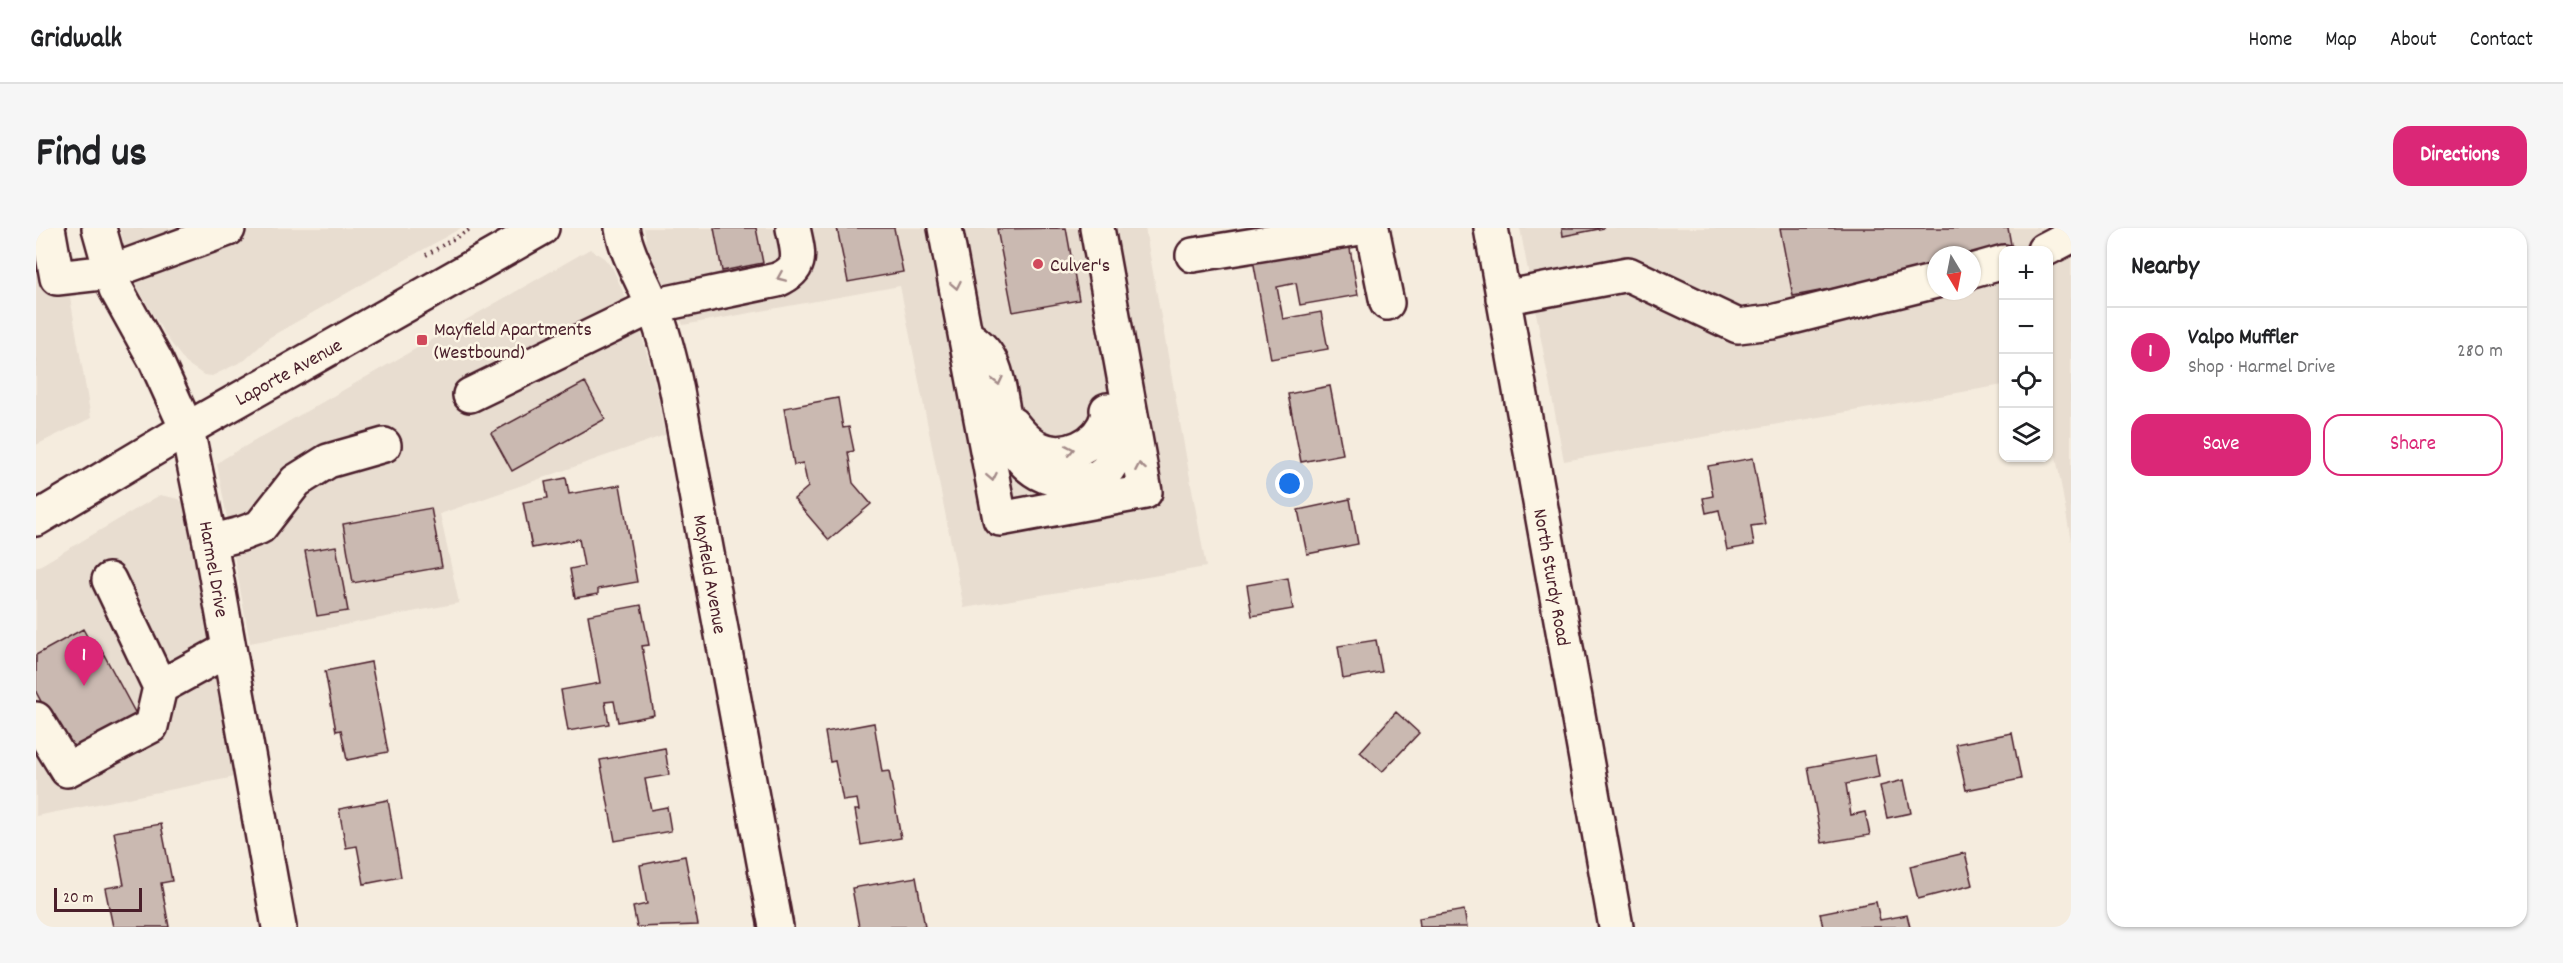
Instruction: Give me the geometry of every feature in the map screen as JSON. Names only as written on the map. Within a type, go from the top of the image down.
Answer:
[{"type":"street","points":[[48,228],[57,278],[110,272],[228,230]]},
{"type":"street","name":"Harmel Drive","points":[[99,228],[116,289],[156,362],[187,429],[210,542],[279,927]]},
{"type":"street","name":"Laporte Avenue","points":[[36,519],[187,429],[542,228]]},
{"type":"street","name":"Mayfield Avenue","points":[[622,228],[625,244],[653,306],[667,345],[776,927]]},
{"type":"street","points":[[470,395],[653,306],[777,280],[789,275],[797,266],[798,253],[793,228]]},
{"type":"street","points":[[945,228],[1000,519],[1144,492],[1097,228]]},
{"type":"street","points":[[965,336],[984,350],[992,362],[1011,439],[1026,462],[1052,480],[1069,483],[1104,474],[1112,463],[1114,451],[1074,228]]},
{"type":"street","points":[[1193,255],[1360,228]]},
{"type":"street","points":[[1372,228],[1387,303]]},
{"type":"street","name":"North Sturdy Road","points":[[1491,228],[1616,927]]},
{"type":"street","points":[[2052,246],[2071,236]]},
{"type":"street","points":[[1981,268],[1999,263]]},
{"type":"street","points":[[1503,298],[1628,274],[1738,326],[1772,322],[1927,283]]},
{"type":"street","points":[[210,542],[241,534],[260,526],[296,481],[328,461],[384,445]]},
{"type":"street","points":[[36,719],[67,770],[150,726],[160,687],[109,580]]},
{"type":"street","points":[[160,687],[229,649]]},
{"type":"shaded area","points":[[36,228],[58,228],[91,418],[36,445]]},
{"type":"shaded area","points":[[120,228],[461,228],[270,337],[245,360],[212,376],[204,375],[186,363],[165,335],[132,278]]},
{"type":"shaded area","points":[[644,228],[1145,228],[1206,567],[964,608],[900,286],[683,325],[647,245]]},
{"type":"shaded area","points":[[1520,228],[2071,228],[2071,541],[2053,440],[2053,246],[1999,246],[1999,386],[1564,461]]},
{"type":"shaded area","points":[[590,249],[604,258],[613,269],[641,332],[655,383],[665,435],[440,514],[459,603],[250,643],[217,464]]},
{"type":"shaded area","points":[[160,495],[179,499],[188,508],[240,776],[36,816],[36,568]]},
{"type":"building","points":[[714,228],[756,228],[763,263],[722,271]]},
{"type":"building","points":[[837,228],[894,228],[903,272],[848,282]]},
{"type":"building","name":"Culver's","points":[[1066,228],[1079,300],[1013,312],[997,229]]},
{"type":"building","points":[[1562,228],[1604,228],[1563,236]]},
{"type":"building","points":[[1780,228],[2008,228],[2011,246],[1999,246],[1999,252],[1981,254],[1981,246],[1927,246],[1927,271],[1793,296]]},
{"type":"building","points":[[1348,237],[1358,295],[1300,305],[1296,283],[1277,287],[1283,319],[1321,312],[1328,349],[1271,359],[1252,254]]},
{"type":"building","points":[[585,382],[605,419],[512,471],[491,433]]},
{"type":"building","points":[[1330,386],[1343,454],[1301,462],[1288,394]]},
{"type":"building","points":[[838,398],[843,428],[849,427],[854,451],[848,452],[853,483],[871,504],[829,540],[794,499],[808,487],[803,463],[794,465],[784,408]]},
{"type":"building","points":[[1753,458],[1765,524],[1751,526],[1754,545],[1727,550],[1719,510],[1706,513],[1703,498],[1713,496],[1708,466]]},
{"type":"building","points":[[566,478],[569,494],[620,485],[637,582],[598,589],[598,594],[575,598],[570,569],[584,566],[579,539],[532,548],[523,502],[548,498],[545,482]]},
{"type":"building","points":[[1350,499],[1358,544],[1307,554],[1298,510]]},
{"type":"building","points":[[431,508],[442,567],[353,583],[343,524]]},
{"type":"building","points":[[336,546],[348,611],[317,616],[305,551]]},
{"type":"building","points":[[1288,578],[1293,609],[1252,616],[1247,585]]},
{"type":"building","points":[[641,605],[649,645],[642,646],[654,715],[618,722],[614,701],[605,702],[609,724],[568,731],[561,690],[600,683],[588,615]]},
{"type":"building","points":[[83,629],[97,654],[102,651],[138,718],[70,755],[36,692],[36,655]]},
{"type":"building","points":[[1376,640],[1382,672],[1343,679],[1338,646]]},
{"type":"building","points":[[371,662],[388,752],[347,760],[341,730],[336,731],[325,671]]},
{"type":"building","points":[[1396,712],[1419,733],[1382,772],[1360,752]]},
{"type":"building","points":[[874,723],[882,772],[889,771],[901,838],[861,845],[855,810],[859,810],[857,799],[843,801],[835,761],[830,762],[825,732]]},
{"type":"building","points":[[2012,733],[2021,779],[1966,790],[1956,744]]},
{"type":"building","points":[[665,748],[669,775],[645,779],[651,810],[667,807],[671,831],[615,841],[600,760]]},
{"type":"building","points":[[1875,755],[1879,777],[1846,784],[1851,815],[1865,812],[1870,835],[1822,843],[1808,767]]},
{"type":"building","points":[[1904,780],[1911,813],[1887,818],[1880,786]]},
{"type":"building","points":[[388,800],[401,877],[364,884],[357,846],[346,848],[339,809]]},
{"type":"building","points":[[161,824],[172,881],[161,883],[169,927],[113,927],[105,888],[124,885],[114,832]]},
{"type":"building","points":[[1965,853],[1973,885],[1918,899],[1910,866]]},
{"type":"building","points":[[685,856],[698,925],[637,927],[633,907],[647,904],[640,865]]},
{"type":"building","points":[[916,877],[925,927],[859,927],[852,888]]},
{"type":"building","points":[[1876,902],[1880,920],[1907,915],[1910,927],[1823,927],[1820,913]]},
{"type":"building","points":[[1464,910],[1467,927],[1420,927],[1419,918]]},
{"type":"place","name":"Culver's","points":[[1038,264]]},
{"type":"place","name":"Mayfield Apartments (Westbound)","points":[[422,340]]},
{"type":"place","name":"Valpo Muffler","points":[[84,686]]}]
